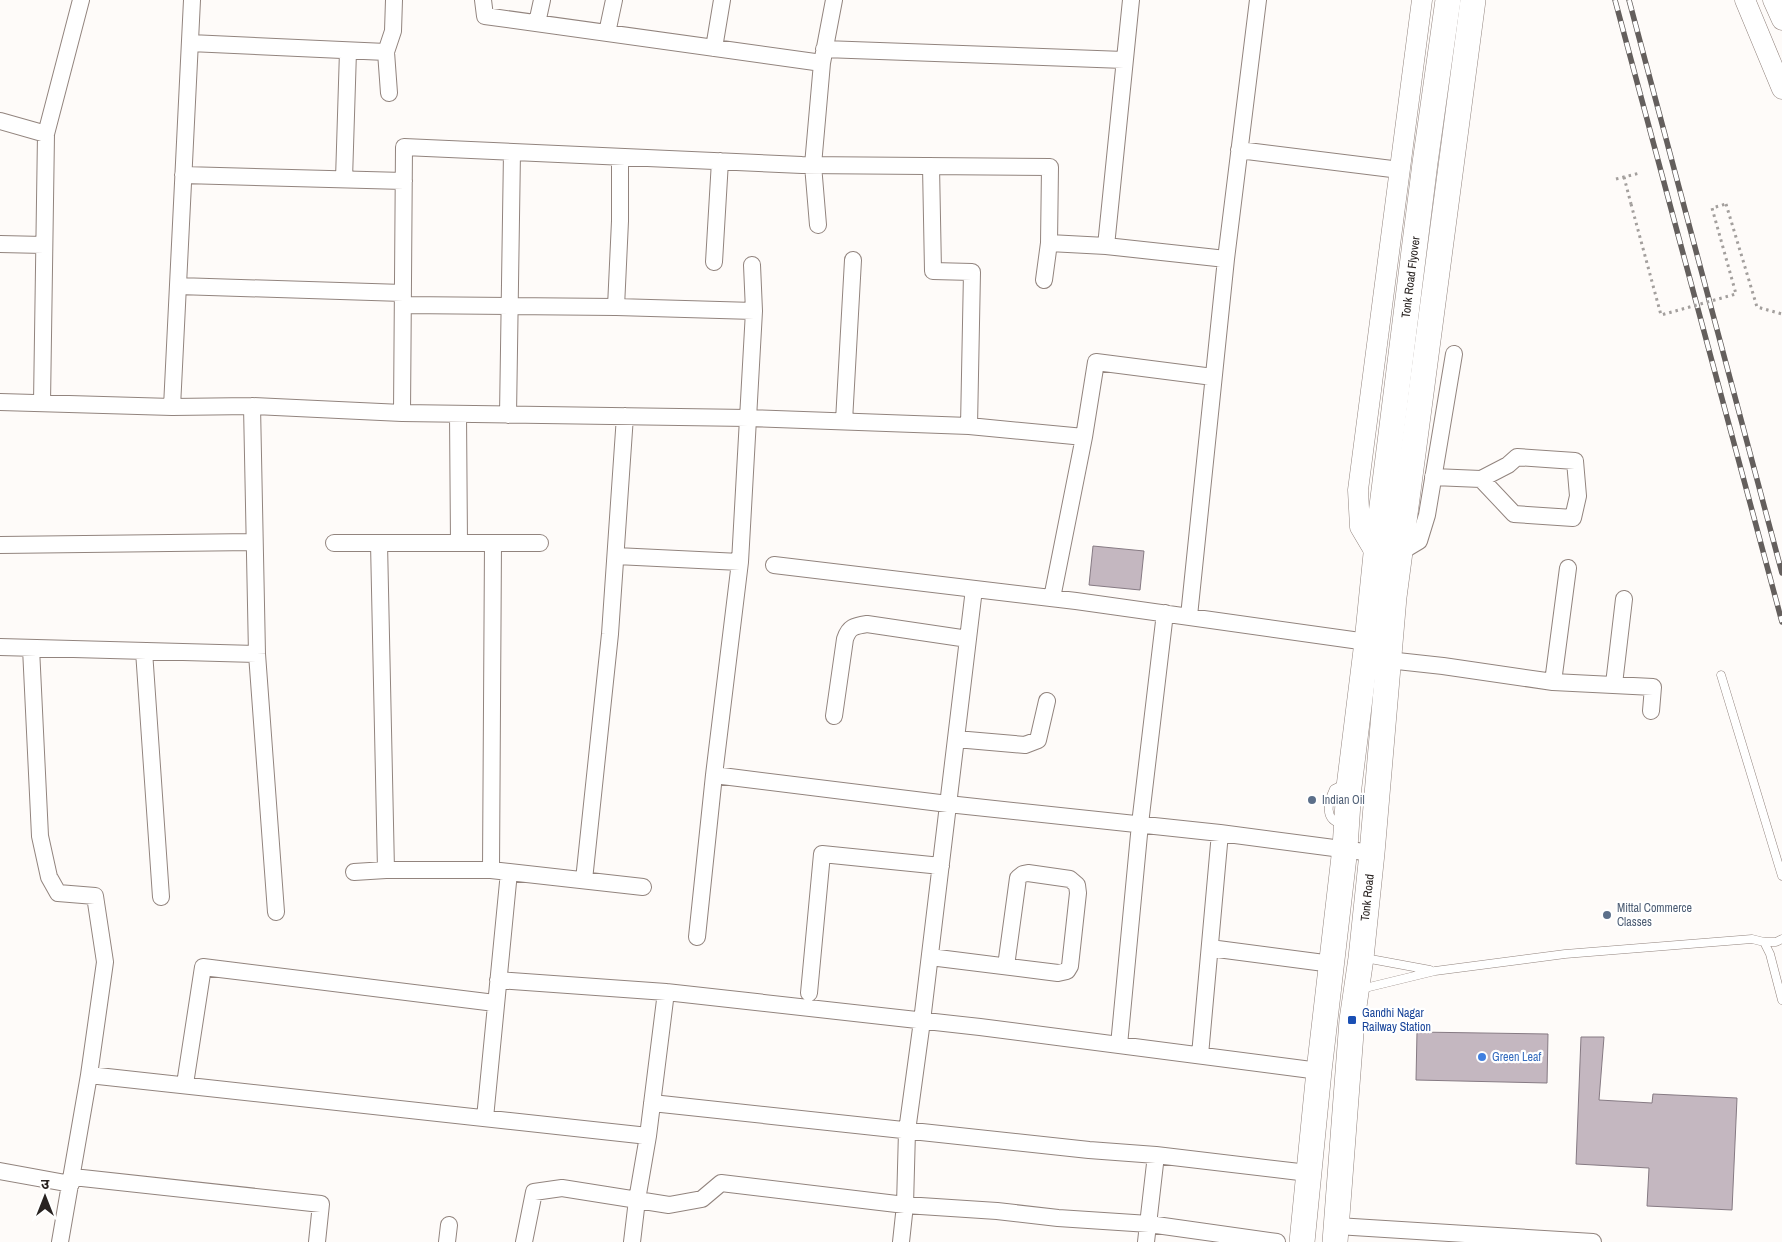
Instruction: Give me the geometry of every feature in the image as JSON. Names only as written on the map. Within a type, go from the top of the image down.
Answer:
[{"type":"main road","name":"Tonk Road Flyover","points":[[1392,518],[1425,163],[1448,0]]},
{"type":"main road","name":"Tonk Road Flyover","points":[[1387,553],[1473,0]]},
{"type":"main road","points":[[1302,1242],[1319,1070],[1346,836],[1349,787],[1367,642],[1387,553]]},
{"type":"main road","name":"Tonk Road","points":[[1336,1234],[1352,1020],[1361,958],[1372,852],[1388,660],[1387,553]]},
{"type":"street","points":[[42,403],[46,134],[81,0]]},
{"type":"street","points":[[172,407],[192,0]]},
{"type":"street","points":[[389,93],[386,52],[393,31],[394,0]]},
{"type":"street","points":[[483,0],[485,16],[714,48],[823,56],[1124,60]]},
{"type":"street","points":[[537,23],[542,0]]},
{"type":"street","points":[[607,33],[614,0]]},
{"type":"street","points":[[714,48],[722,0]]},
{"type":"street","points":[[818,225],[813,165],[823,56],[834,0]]},
{"type":"street","points":[[1106,246],[1131,0]]},
{"type":"street","points":[[1189,616],[1226,259],[1258,0]]},
{"type":"street","points":[[1422,0],[1358,490],[1360,528],[1387,553],[1420,541],[1427,515],[1454,354]]},
{"type":"street","points":[[1745,0],[1782,89]]},
{"type":"street","points":[[1773,0],[1782,20]]},
{"type":"street","points":[[190,43],[386,52]]},
{"type":"street","points":[[344,179],[348,51]]},
{"type":"street","points":[[0,121],[46,134]]},
{"type":"street","points":[[402,413],[404,147],[813,165],[1050,167],[1049,243],[1044,280]]},
{"type":"street","points":[[1240,150],[1400,170]]},
{"type":"street","points":[[508,415],[512,152]]},
{"type":"street","points":[[616,307],[620,221],[620,157]]},
{"type":"street","points":[[714,262],[720,161]]},
{"type":"street","points":[[931,166],[933,271],[972,272],[969,426]]},
{"type":"street","points":[[183,175],[404,181]]},
{"type":"street","points":[[1049,243],[1106,246],[1226,259]]},
{"type":"street","points":[[0,244],[44,245]]},
{"type":"street","points":[[844,421],[853,260]]},
{"type":"street","points":[[697,937],[714,775],[740,562],[754,311],[752,265]]},
{"type":"street","points":[[178,286],[510,305],[754,311]]},
{"type":"street","points":[[1052,598],[1084,437],[1096,362],[1213,377]]},
{"type":"street","points":[[0,402],[172,407],[252,406],[402,413],[844,421],[969,426],[1084,437]]},
{"type":"street","points":[[252,406],[257,654],[276,912]]},
{"type":"street","points":[[458,414],[459,543]]},
{"type":"street","points":[[584,880],[610,634],[625,416]]},
{"type":"street","points":[[1433,477],[1481,479],[1508,465],[1517,456],[1575,462],[1578,496],[1573,518],[1514,514],[1481,479]]},
{"type":"street","points":[[0,544],[254,542]]},
{"type":"street","points":[[334,542],[540,542]]},
{"type":"street","points":[[379,543],[386,870]]},
{"type":"street","points":[[491,870],[493,543]]},
{"type":"street","points":[[616,556],[740,562]]},
{"type":"street","points":[[774,565],[1052,598],[1367,642]]},
{"type":"street","points":[[1553,682],[1568,568]]},
{"type":"street","points":[[901,1242],[905,1205],[907,1131],[930,957],[974,588]]},
{"type":"street","points":[[1614,684],[1624,599]]},
{"type":"street","points":[[1119,1045],[1140,824],[1165,613]]},
{"type":"street","points":[[834,716],[848,630],[855,626],[867,624],[968,639]]},
{"type":"street","points":[[0,647],[257,654]]},
{"type":"street","points":[[31,648],[40,836],[48,877],[58,892],[95,896],[105,962],[89,1075],[60,1242]]},
{"type":"street","points":[[144,651],[160,898]]},
{"type":"street","points":[[1388,660],[1553,682],[1652,687],[1651,712]]},
{"type":"street","points":[[956,739],[1025,746],[1033,743],[1038,740],[1047,701]]},
{"type":"street","points":[[714,775],[948,804],[1220,833],[1346,836],[1372,852]]},
{"type":"street","points":[[1200,1055],[1220,833]]},
{"type":"street","points":[[809,993],[822,854],[941,866]]},
{"type":"street","points":[[354,872],[386,870],[491,870],[643,887]]},
{"type":"street","points":[[485,1118],[509,872]]},
{"type":"street","points":[[930,957],[1058,973],[1067,971],[1070,966],[1078,893],[1077,885],[1070,879],[1028,873],[1018,878],[1006,966]]},
{"type":"street","points":[[1210,948],[1332,964]]},
{"type":"street","points":[[185,1084],[202,967],[495,1003]]},
{"type":"street","points":[[498,980],[666,992],[922,1021],[1319,1070]]},
{"type":"street","points":[[632,1242],[636,1200],[648,1136],[666,992]]},
{"type":"street","points":[[89,1075],[648,1136]]},
{"type":"street","points":[[652,1103],[1089,1150],[1156,1155],[1308,1173]]},
{"type":"street","points":[[1146,1242],[1156,1155]]},
{"type":"street","points":[[0,1171],[72,1180],[321,1204],[317,1242]]},
{"type":"street","points":[[524,1242],[534,1192],[562,1188],[669,1205],[702,1199],[720,1183],[905,1205],[1149,1224],[1243,1239],[1277,1242]]},
{"type":"street","points":[[447,1242],[449,1225]]},
{"type":"street","points":[[1336,1234],[1593,1242]]},
{"type":"lane","points":[[1720,674],[1782,876]]},
{"type":"lane","points":[[1357,990],[1435,971],[1565,954],[1752,939],[1776,942],[1782,939]]},
{"type":"lane","points":[[1764,942],[1770,954],[1782,1000]]},
{"type":"lane","points":[[1361,958],[1435,971]]},
{"type":"path","points":[[1616,179],[1640,173]]},
{"type":"path","points":[[1624,178],[1661,315],[1736,294],[1712,208],[1726,204],[1757,307],[1782,314]]},
{"type":"building","points":[[1093,546],[1144,551],[1140,590],[1089,585]]},
{"type":"building","name":"Green Leaf","points":[[1417,1032],[1548,1034],[1547,1083],[1416,1080]]},
{"type":"building","points":[[1581,1037],[1604,1037],[1599,1100],[1652,1103],[1653,1094],[1737,1098],[1732,1210],[1647,1206],[1649,1168],[1576,1164]]},
{"type":"railway","points":[[1615,0],[1782,622]]},
{"type":"railway","points":[[1629,0],[1782,573]]},
{"type":"place","name":"Indian Oil","points":[[1312,800]]},
{"type":"place","name":"Mittal Commerce Classes","points":[[1607,915]]},
{"type":"place","name":"Gandhi Nagar Railway Station","points":[[1352,1020]]},
{"type":"place","name":"Green Leaf","points":[[1482,1057]]}]
